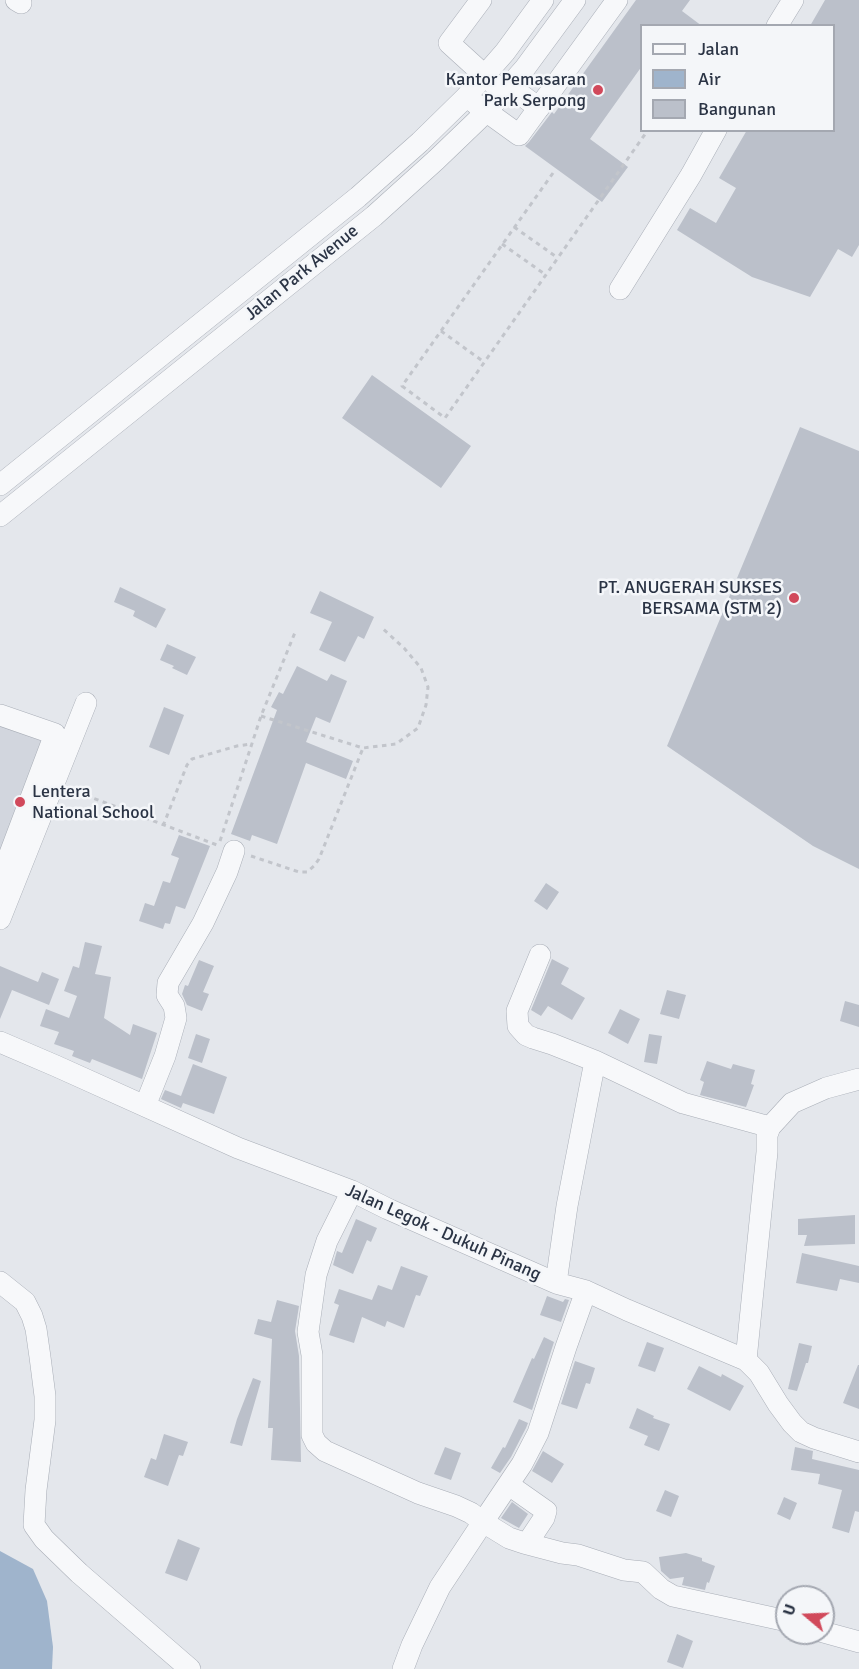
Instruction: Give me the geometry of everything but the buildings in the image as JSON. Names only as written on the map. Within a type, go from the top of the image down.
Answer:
[{"type":"street","points":[[481,0],[449,43],[484,76],[539,108]]},
{"type":"street","name":"Jalan Park Avenue","points":[[0,485],[358,197],[420,142],[466,97],[505,52],[543,0]]},
{"type":"street","name":"Jalan Park Avenue","points":[[0,516],[374,216],[486,112],[542,44],[574,0]]},
{"type":"street","points":[[466,97],[519,135],[617,0]]},
{"type":"street","points":[[778,24],[793,0]]},
{"type":"street","points":[[542,44],[571,64]]},
{"type":"street","points":[[620,289],[715,132]]},
{"type":"street","points":[[0,920],[86,704]]},
{"type":"street","points":[[0,715],[56,734],[0,880]]},
{"type":"street","points":[[145,1106],[165,1056],[176,1018],[174,1006],[167,994],[168,983],[203,923],[227,872],[234,851]]},
{"type":"street","points":[[540,955],[517,1011],[518,1026],[526,1035],[595,1061],[683,1103],[770,1127]]},
{"type":"street","name":"Jalan Legok - Dukuh Pinang","points":[[0,1042],[238,1148],[352,1191],[387,1209],[556,1283],[586,1291],[746,1360],[759,1373],[792,1423],[801,1432],[859,1452]]},
{"type":"street","points":[[556,1283],[567,1206],[595,1061]]},
{"type":"street","points":[[746,1360],[767,1135],[770,1127],[792,1103],[826,1088],[859,1079]]},
{"type":"street","points":[[352,1191],[327,1241],[316,1275],[308,1332],[312,1355],[312,1435],[316,1443],[325,1451],[418,1493],[471,1513],[509,1538],[562,1553],[578,1555],[624,1570],[643,1572],[661,1589],[673,1596],[775,1619]]},
{"type":"street","points":[[0,1282],[25,1302],[36,1329],[40,1357],[45,1396],[45,1420],[34,1526],[79,1573],[190,1669]]},
{"type":"street","points":[[403,1669],[440,1587],[509,1485],[538,1433],[586,1291]]},
{"type":"street","points":[[509,1485],[546,1511],[530,1539],[524,1543]]},
{"type":"street","points":[[835,1635],[859,1642]]},
{"type":"path","points":[[553,173],[402,386],[446,418],[647,132]]},
{"type":"path","points":[[514,227],[558,258]]},
{"type":"path","points":[[502,244],[546,275]]},
{"type":"path","points":[[441,331],[484,362]]},
{"type":"path","points":[[261,716],[363,748],[396,744],[418,728],[426,705],[428,687],[421,668],[382,628]]},
{"type":"path","points":[[55,784],[219,846],[251,744],[296,630]]},
{"type":"path","points":[[164,826],[187,765],[192,759],[251,744]]},
{"type":"path","points":[[234,851],[299,872],[307,872],[319,859],[363,748]]},
{"type":"shaded area","name":"Lentera National School","points":[[0,706],[65,729],[0,909]]},
{"type":"water","points":[[0,1551],[33,1569],[47,1601],[53,1647],[52,1669],[0,1669]]},
{"type":"place","name":"Kantor Pemasaran Park Serpong","points":[[598,90]]},
{"type":"place","name":"PT. ANUGERAH SUKSES BERSAMA (STM 2)","points":[[794,598]]},
{"type":"place","name":"Lentera National School","points":[[20,802]]}]
